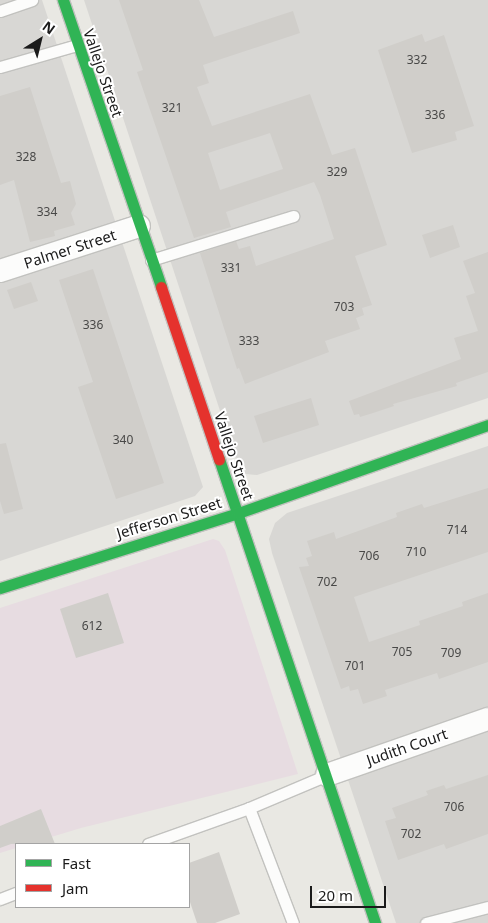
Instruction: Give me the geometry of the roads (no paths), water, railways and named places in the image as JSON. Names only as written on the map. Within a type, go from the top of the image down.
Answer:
[{"type":"street","name":"Vallejo Street","points":[[63,0],[327,775],[375,923]]},
{"type":"street","name":"Palmer Street","points":[[0,271],[139,226]]},
{"type":"street","name":"Jefferson Street","points":[[0,588],[238,513],[488,425]]},
{"type":"street","name":"Judith Court","points":[[327,775],[488,718]]},
{"type":"lane","points":[[0,11],[32,0]]},
{"type":"lane","points":[[0,67],[77,45]]},
{"type":"lane","points":[[151,260],[292,216]]},
{"type":"lane","points":[[151,843],[248,808],[327,775]]},
{"type":"lane","points":[[248,808],[293,923]]},
{"type":"lane","points":[[0,899],[15,893]]},
{"type":"lane","points":[[426,923],[488,907]]}]
